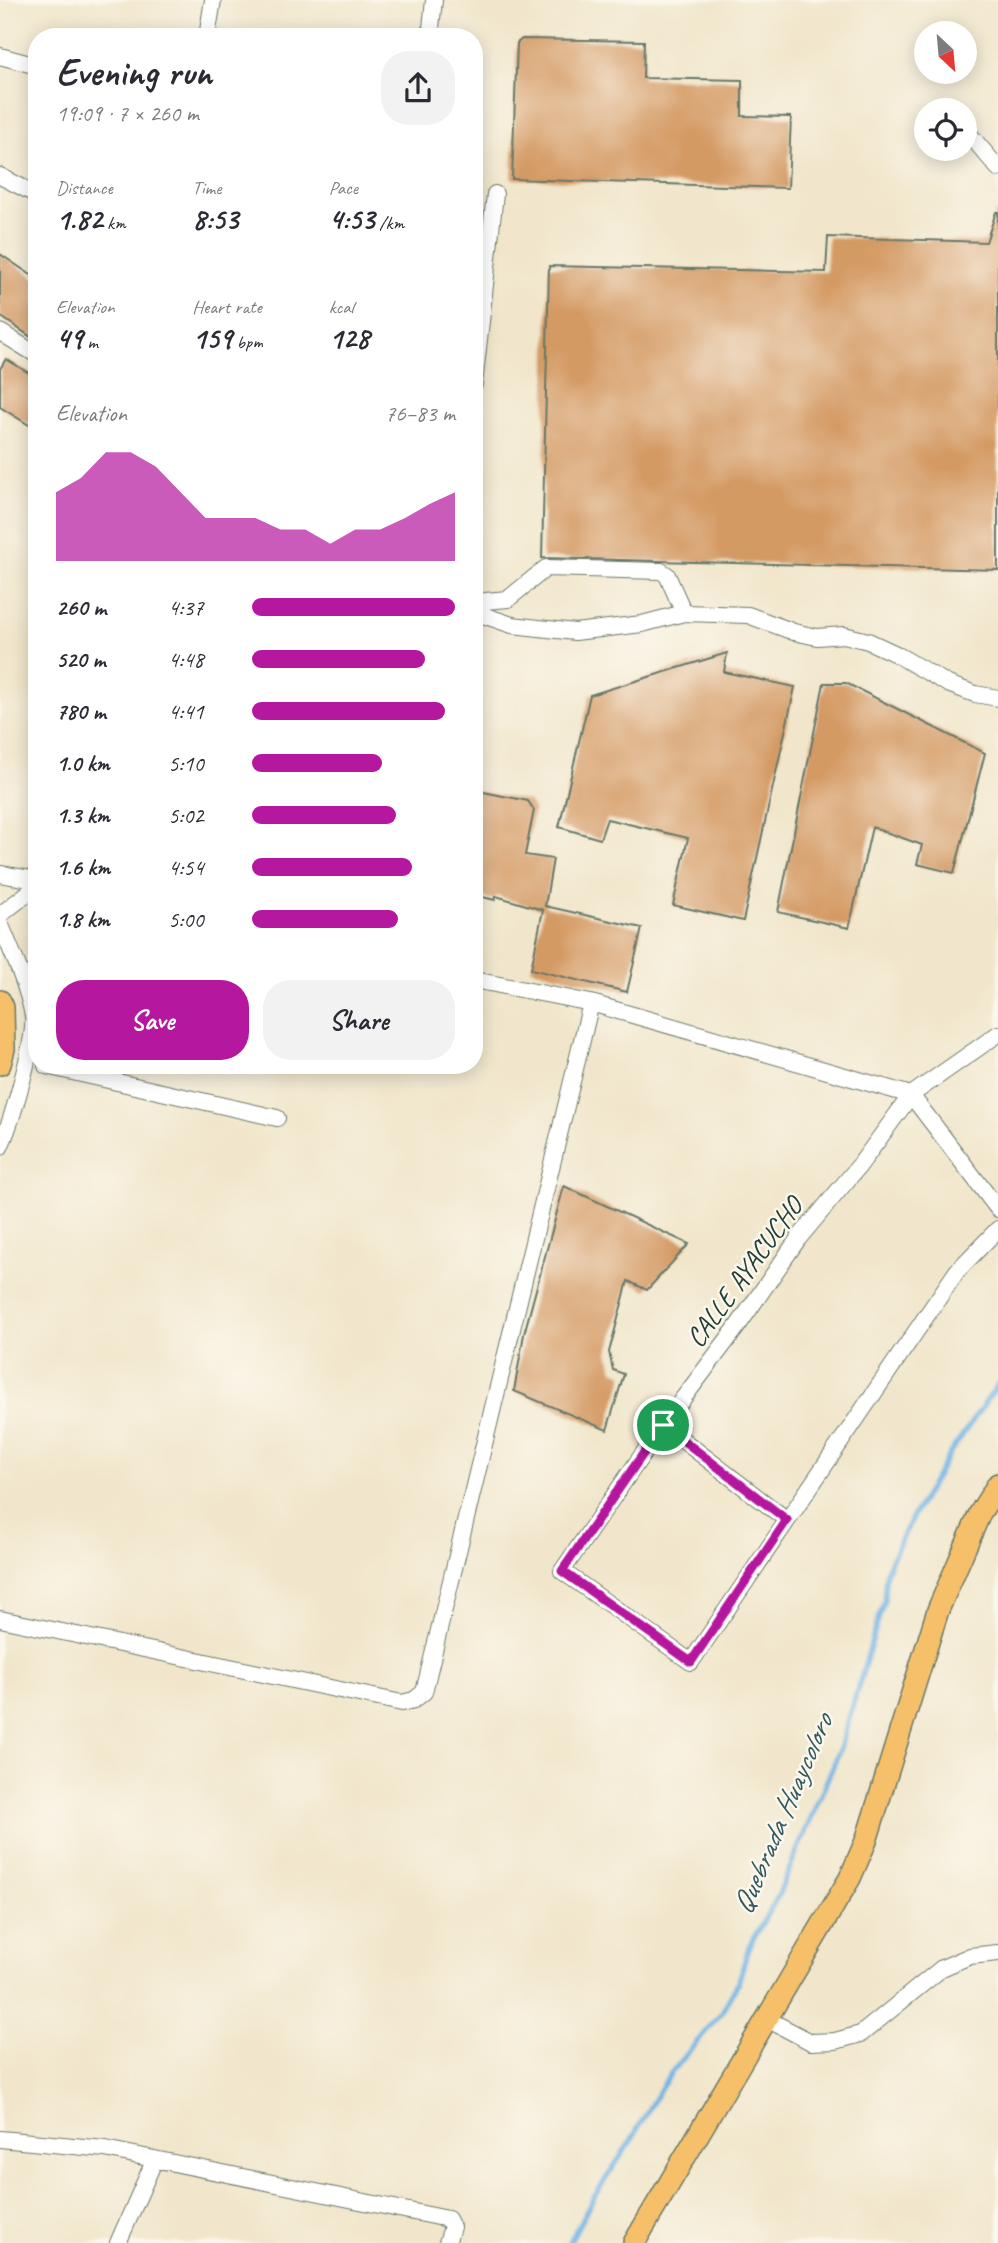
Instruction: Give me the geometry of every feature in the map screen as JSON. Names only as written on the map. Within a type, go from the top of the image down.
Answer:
[{"type":"main road","points":[[0,1001],[3,1007],[4,1049],[0,1064]]},
{"type":"main road","points":[[634,2243],[850,1878],[866,1841],[938,1610],[980,1513],[998,1484]]},
{"type":"street","points":[[209,28],[213,0]]},
{"type":"street","points":[[431,28],[434,0]]},
{"type":"street","points":[[0,56],[28,64]]},
{"type":"street","points":[[977,143],[998,168]]},
{"type":"street","points":[[0,176],[28,190]]},
{"type":"street","points":[[483,303],[495,194]]},
{"type":"street","points":[[0,332],[28,349]]},
{"type":"street","points":[[483,600],[501,601],[547,568],[661,571],[667,575],[684,613]]},
{"type":"street","points":[[512,625],[513,594]]},
{"type":"street","points":[[483,615],[512,625],[575,632],[642,624],[684,613],[748,615],[817,638],[844,635],[868,641],[948,684],[975,694],[998,698]]},
{"type":"street","points":[[0,874],[28,879]]},
{"type":"street","points":[[0,915],[28,893]]},
{"type":"street","points":[[0,923],[28,998]]},
{"type":"street","points":[[483,982],[591,1003],[911,1095],[998,1209]]},
{"type":"street","points":[[0,1619],[402,1703],[414,1700],[424,1692],[591,1003]]},
{"type":"street","name":"CALLE AYACUCHO","points":[[787,1520],[691,1662],[562,1571],[663,1425],[737,1327],[798,1239],[859,1166],[911,1095],[998,1034]]},
{"type":"street","points":[[0,1147],[9,1130],[28,1074]]},
{"type":"street","points":[[82,1074],[277,1118]]},
{"type":"street","points":[[663,1425],[787,1520],[957,1271],[998,1229]]},
{"type":"street","points":[[767,2019],[811,2042],[835,2041],[861,2034],[942,1968],[970,1955],[998,1953]]},
{"type":"street","points":[[0,2139],[105,2148],[448,2219],[452,2227],[447,2243]]},
{"type":"street","points":[[118,2243],[155,2159]]},
{"type":"building","points":[[522,39],[644,41],[643,78],[742,80],[742,116],[791,117],[788,188],[512,179],[517,43]]},
{"type":"building","points":[[996,212],[998,570],[542,558],[549,266],[826,272],[828,237],[986,242]]},
{"type":"building","points":[[0,254],[28,273],[28,335],[0,316]]},
{"type":"building","points":[[6,359],[28,372],[28,424],[0,407],[0,369]]},
{"type":"building","points":[[727,653],[724,672],[795,687],[743,921],[673,905],[688,838],[607,819],[600,839],[559,827],[590,695]]},
{"type":"building","points":[[824,683],[846,683],[985,753],[954,873],[917,864],[922,845],[872,827],[849,928],[778,912]]},
{"type":"building","points":[[483,792],[528,801],[534,810],[525,855],[553,859],[545,906],[642,928],[627,992],[531,969],[543,910],[496,896],[495,900],[483,897]]},
{"type":"building","points":[[564,1186],[689,1244],[647,1290],[628,1281],[609,1352],[613,1370],[624,1374],[607,1430],[514,1391],[524,1334]]},
{"type":"waterway","name":"Quebrada Huaycoloro","points":[[569,2243],[656,2096],[671,2073],[722,2012],[738,1983],[749,1946],[778,1896],[839,1752],[884,1600],[886,1572],[909,1523],[950,1453],[998,1384]]},
{"type":"route","points":[[663,1425],[787,1520],[691,1662],[562,1571],[663,1425]]}]
